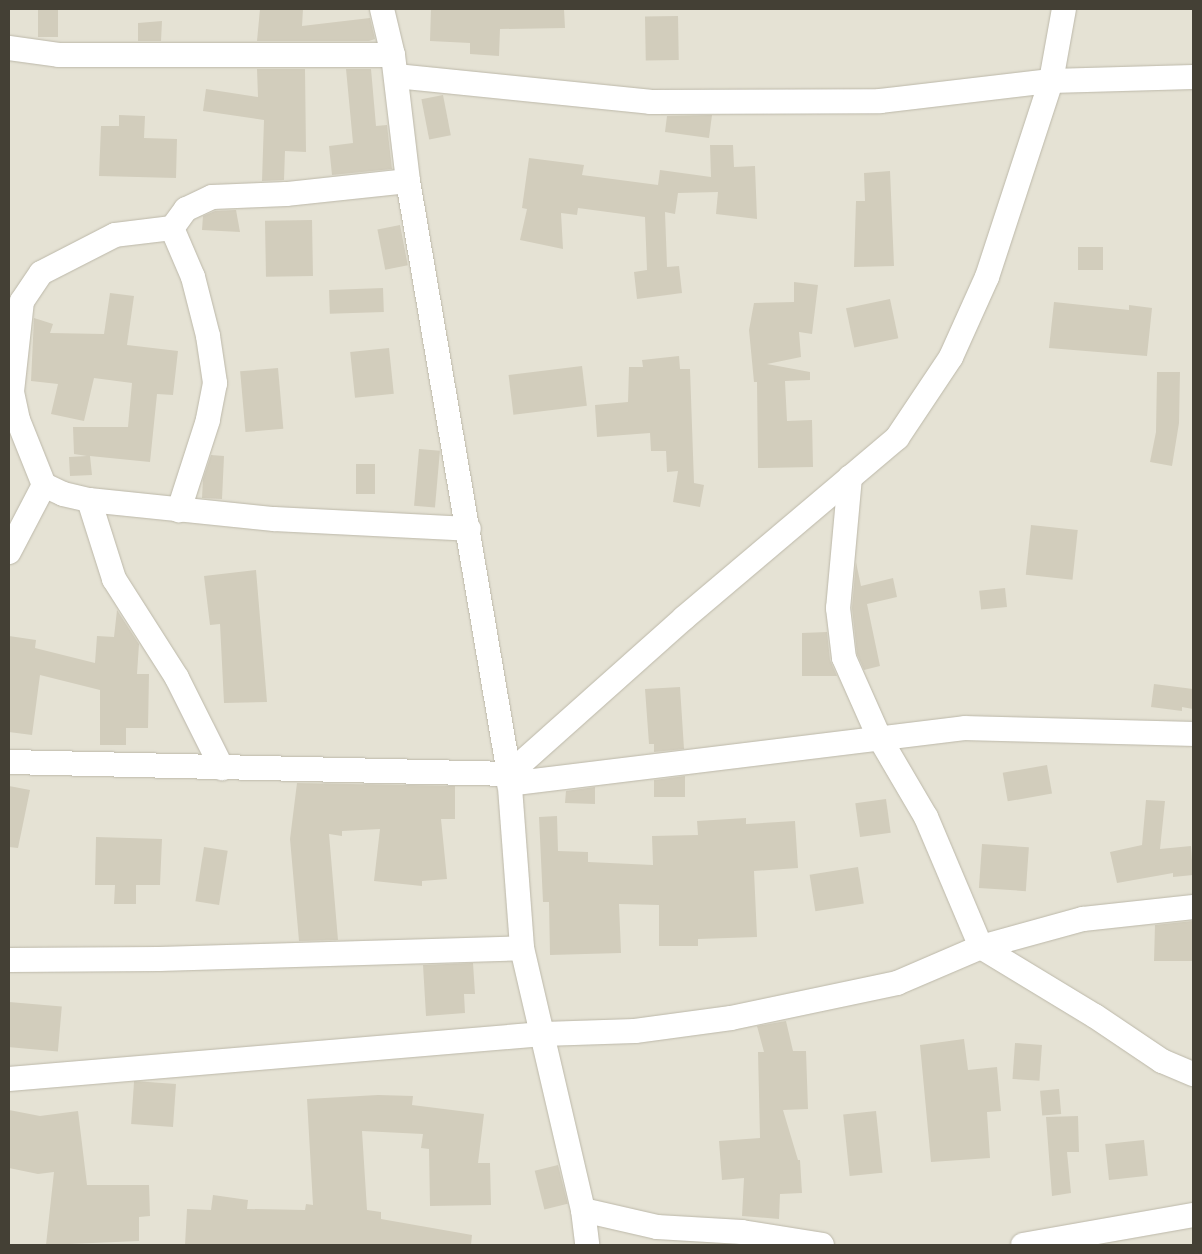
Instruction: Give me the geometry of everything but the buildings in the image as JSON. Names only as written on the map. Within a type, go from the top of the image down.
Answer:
[{"type":"street","points":[[382,9],[394,66],[408,181],[469,529],[509,779],[522,948],[582,1210],[587,1245]]},
{"type":"street","points":[[509,779],[684,618],[897,438],[951,357],[987,277],[1051,81],[1064,9]]},
{"type":"street","points":[[9,48],[59,55],[394,66],[650,102],[880,100],[1051,81],[1193,77]]},
{"type":"street","points":[[9,552],[44,485],[18,420],[12,392],[22,301],[41,273],[115,235],[172,228],[186,209],[212,198],[408,181]]},
{"type":"street","points":[[172,228],[193,277],[208,336],[215,383],[208,420],[179,510]]},
{"type":"street","points":[[850,477],[838,608],[844,658],[879,737],[926,817],[981,948],[1095,1016],[1162,1061],[1193,1074]]},
{"type":"street","points":[[44,485],[89,500],[179,510],[274,519],[469,529]]},
{"type":"street","points":[[89,500],[114,579],[177,678],[222,768]]},
{"type":"street","points":[[9,762],[509,779],[965,728],[1193,734]]},
{"type":"street","points":[[13,1084],[543,1034],[635,1031],[730,1018],[897,983],[981,948],[1083,919],[1193,907]]},
{"type":"street","points":[[9,960],[159,959],[522,948]]},
{"type":"street","points":[[582,1210],[657,1227],[742,1232],[822,1245]]},
{"type":"street","points":[[1023,1245],[1193,1215]]},
{"type":"shaded area","points":[[9,9],[1193,9],[1193,1245],[9,1245]]}]
